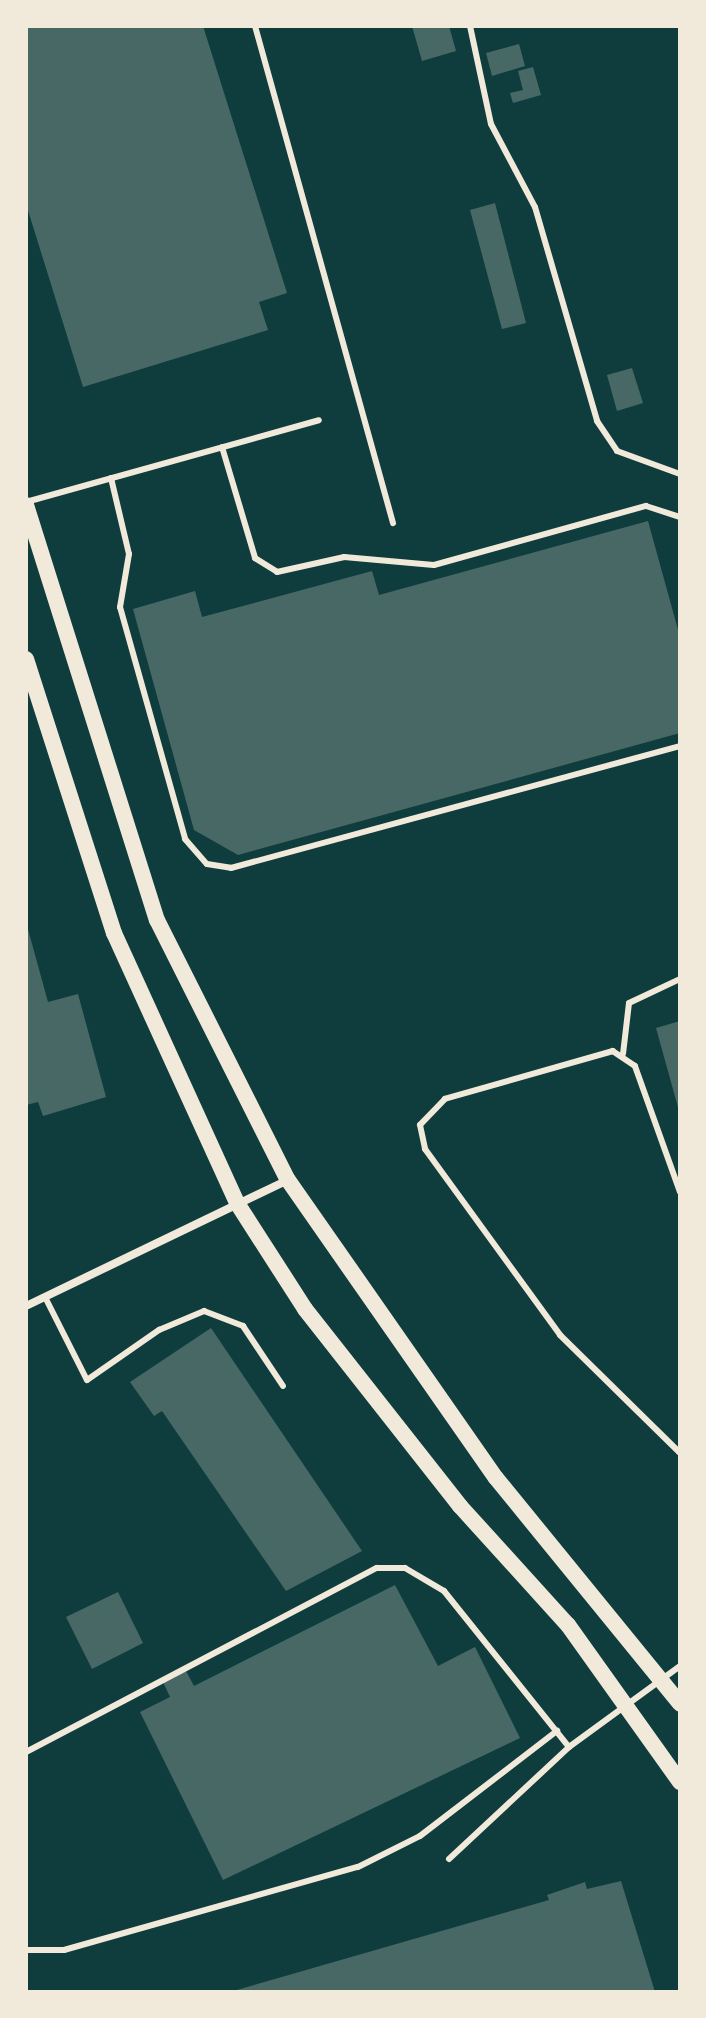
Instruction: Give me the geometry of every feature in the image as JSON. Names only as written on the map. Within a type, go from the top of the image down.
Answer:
[{"type":"main road","points":[[26,504],[157,920],[288,1180],[496,1478],[680,1704]]},
{"type":"main road","points":[[26,659],[114,933],[237,1203],[324,1334],[630,1705],[680,1782]]},
{"type":"street","points":[[26,1306],[288,1180]]},
{"type":"lane","points":[[255,26],[393,523]]},
{"type":"lane","points":[[470,26],[491,124],[535,207],[597,421],[617,451],[680,474]]},
{"type":"lane","points":[[26,504],[319,420]]},
{"type":"lane","points":[[222,447],[255,558],[277,572],[344,557],[434,565],[646,506],[680,517]]},
{"type":"lane","points":[[111,478],[129,545],[120,607],[185,839],[207,864],[231,868],[680,746]]},
{"type":"lane","points":[[623,1054],[629,1003],[680,979]]},
{"type":"lane","points":[[680,1192],[635,1066],[623,1054],[605,1052],[445,1099],[424,1114],[421,1136],[560,1335],[680,1453]]},
{"type":"lane","points":[[45,1297],[87,1380],[159,1330],[204,1311],[243,1326],[283,1386]]},
{"type":"lane","points":[[26,1752],[132,1692],[377,1568],[405,1568],[444,1591],[569,1747]]},
{"type":"lane","points":[[449,1859],[569,1747],[680,1666]]},
{"type":"lane","points":[[26,1950],[64,1950],[358,1867],[420,1836],[557,1731]]},
{"type":"building","points":[[26,26],[203,26],[287,293],[259,302],[268,330],[83,387],[26,204]]},
{"type":"building","points":[[412,26],[449,26],[456,51],[422,61]]},
{"type":"building","points":[[519,44],[525,66],[492,76],[486,53]]},
{"type":"building","points":[[533,67],[541,95],[513,103],[510,93],[523,90],[518,71]]},
{"type":"building","points":[[495,203],[526,323],[502,329],[470,210]]},
{"type":"building","points":[[632,368],[643,403],[617,411],[607,375]]},
{"type":"building","points":[[648,521],[680,637],[680,733],[238,855],[194,830],[133,609],[195,591],[202,617],[372,571],[379,595]]},
{"type":"building","points":[[26,922],[48,1002],[78,994],[106,1097],[43,1116],[38,1102],[26,1105]]},
{"type":"building","points":[[680,1021],[680,1111],[679,1111],[656,1028]]},
{"type":"building","points":[[211,1328],[362,1551],[286,1591],[162,1411],[154,1416],[130,1382]]},
{"type":"building","points":[[395,1585],[438,1666],[475,1647],[520,1738],[223,1880],[140,1712],[170,1697],[163,1682],[186,1671],[194,1686]]},
{"type":"building","points":[[118,1592],[143,1643],[92,1669],[66,1617]]},
{"type":"building","points":[[621,1881],[655,1992],[230,1992],[549,1900],[547,1895],[585,1882],[587,1889]]}]
